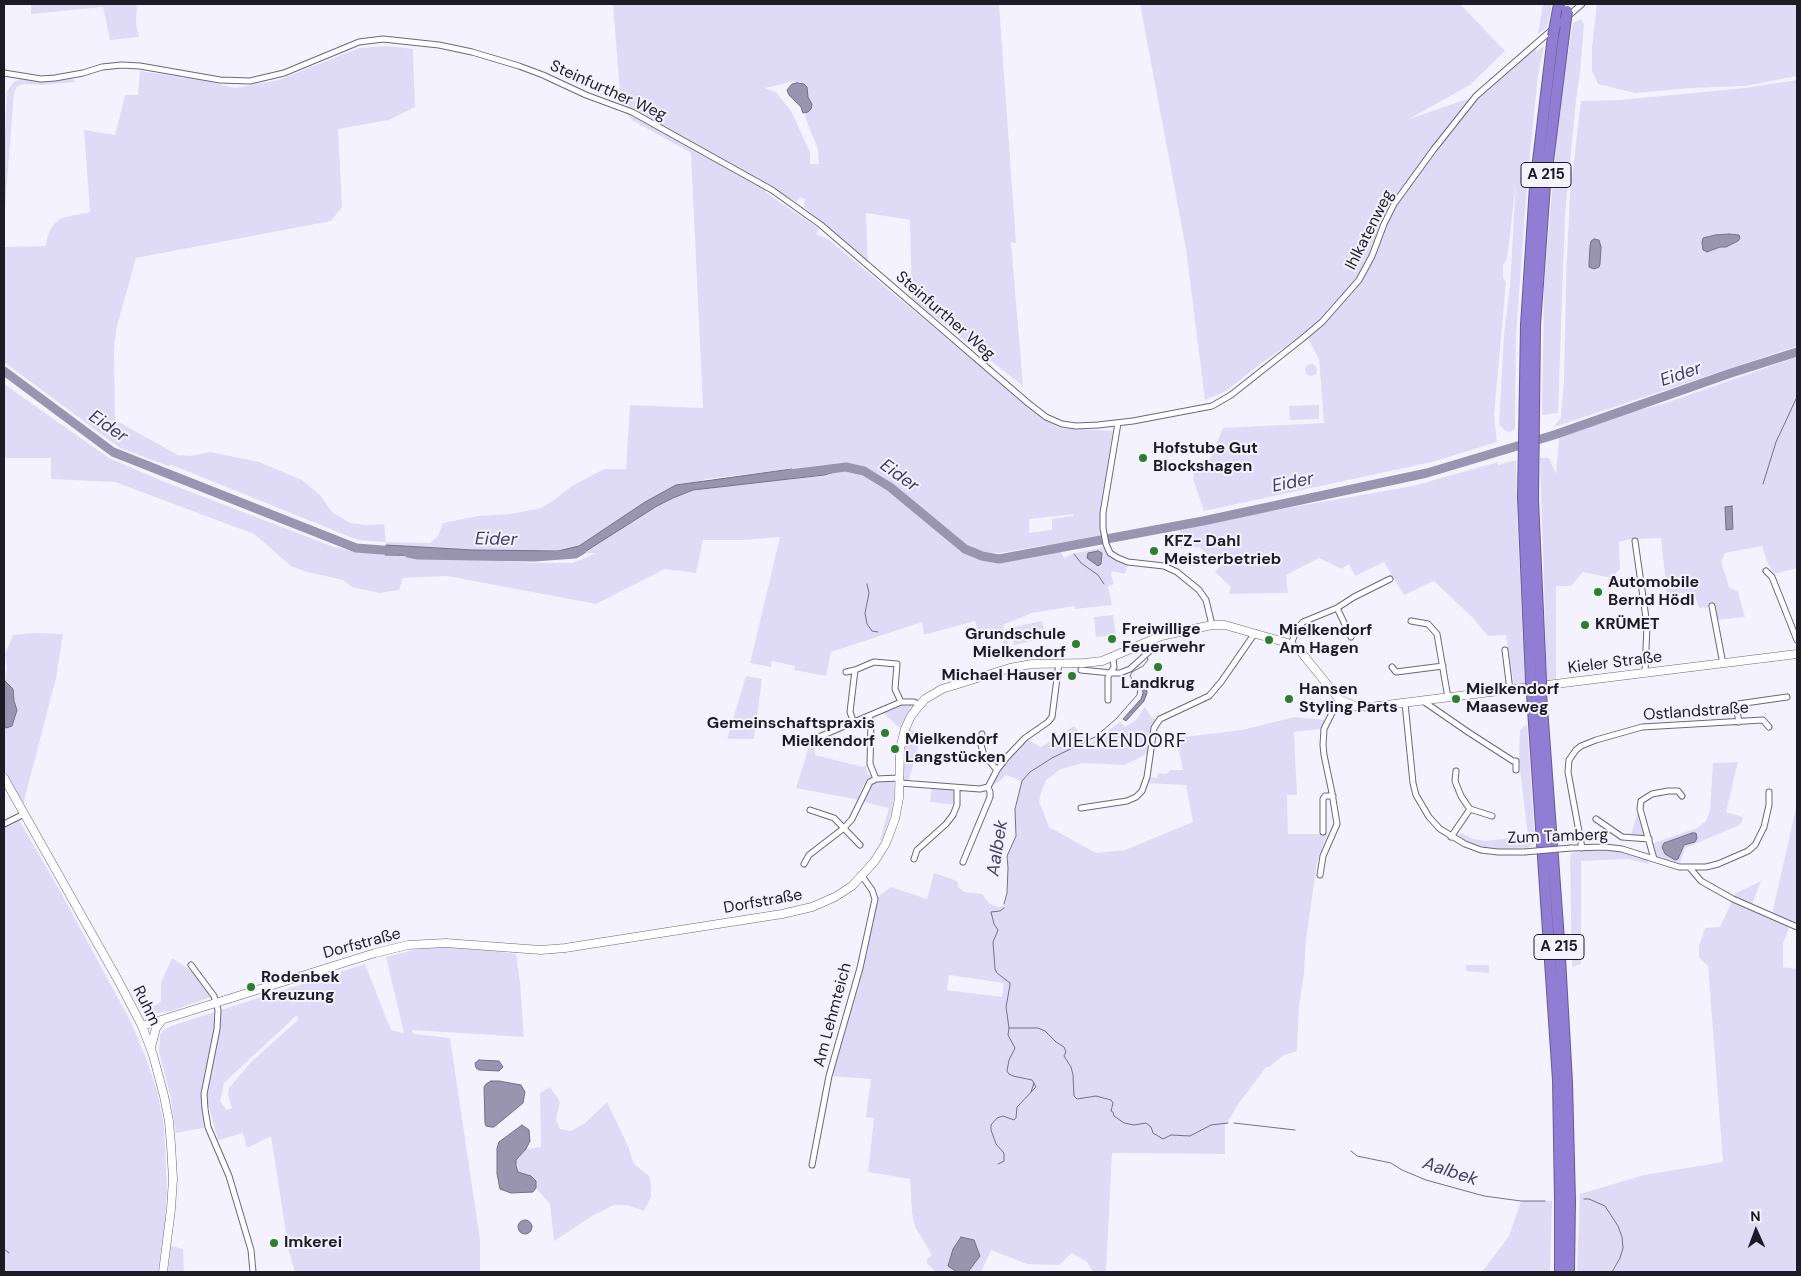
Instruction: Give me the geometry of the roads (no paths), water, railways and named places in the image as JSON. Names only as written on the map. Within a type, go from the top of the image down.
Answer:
[{"type":"highway","name":"A 215","points":[[1528,429],[1541,229],[1560,23],[1558,4]]},
{"type":"highway","name":"A 215","points":[[1568,7],[1553,36],[1536,177],[1526,335],[1528,457],[1534,549],[1536,680],[1567,1082],[1570,1201],[1569,1272]]},
{"type":"highway","name":"A 215","points":[[1537,694],[1557,1064],[1560,1142],[1560,1272]]},
{"type":"street","name":"Ihlkatenweg","points":[[1118,423],[1212,406],[1231,395],[1322,322],[1360,280],[1394,204],[1476,96],[1515,60],[1582,4]]},
{"type":"street","name":"Steinfurther Weg","points":[[4,73],[41,79],[122,65],[140,66],[220,80],[250,81],[284,73],[359,42],[383,39],[439,45],[472,52],[519,66],[586,95],[632,112],[772,190],[821,225],[1046,417],[1076,426],[1118,423]]},
{"type":"street","points":[[1118,423],[1108,493],[1103,513],[1103,528],[1110,553],[1128,562],[1164,566],[1177,572],[1199,590],[1206,600],[1212,625]]},
{"type":"street","points":[[1635,541],[1647,625],[1645,673]]},
{"type":"street","points":[[1766,571],[1772,577],[1797,640]]},
{"type":"street","points":[[1291,644],[1297,629],[1303,622],[1337,608],[1390,579]]},
{"type":"street","points":[[1712,606],[1723,664]]},
{"type":"street","points":[[1337,608],[1351,637]]},
{"type":"street","points":[[1320,875],[1323,856],[1337,824],[1323,745],[1324,729],[1339,698],[1356,706],[1370,707],[1446,698],[1440,643],[1433,628],[1428,624],[1411,621]]},
{"type":"street","name":"Dorfstraße","points":[[142,1026],[375,952],[408,945],[446,942],[541,950],[623,939],[798,911],[812,907],[835,897],[862,876],[879,855],[891,831],[896,812],[900,780],[900,749],[905,729],[911,716],[920,705],[925,699],[942,689],[1010,668],[1032,664],[1084,663],[1113,658],[1151,640],[1212,625],[1225,625],[1291,644],[1301,652],[1339,698]]},
{"type":"street","points":[[1081,808],[1127,802],[1136,797],[1142,790],[1147,778],[1154,728],[1160,719],[1209,696],[1255,633]]},
{"type":"street","points":[[1081,670],[1111,673],[1130,669],[1152,649],[1151,640]]},
{"type":"street","points":[[1505,650],[1510,690]]},
{"type":"street","name":"Kieler Straße","points":[[1446,698],[1797,654]]},
{"type":"street","points":[[898,656],[895,689],[901,702]]},
{"type":"street","points":[[1108,700],[1108,677],[1114,667],[1113,658]]},
{"type":"street","points":[[846,672],[874,662],[897,664]]},
{"type":"street","points":[[964,862],[990,797],[988,787],[997,770],[1025,738],[1052,717],[1059,663]]},
{"type":"street","points":[[1392,668],[1396,672],[1443,666]]},
{"type":"street","points":[[854,723],[850,712],[855,670]]},
{"type":"street","points":[[1739,722],[1736,706],[1738,704],[1787,697]]},
{"type":"street","points":[[1423,701],[1468,732],[1513,761],[1516,761],[1516,770]]},
{"type":"street","points":[[814,739],[901,702],[914,702],[920,705]]},
{"type":"street","name":"Zum Tamberg","points":[[1405,703],[1411,768],[1416,794],[1429,817],[1451,837],[1481,850],[1498,852],[1571,848],[1622,848],[1679,867],[1690,868]]},
{"type":"street","points":[[869,716],[871,722],[870,764],[876,779]]},
{"type":"street","name":"Ostlandstraße","points":[[1582,848],[1568,772],[1569,760],[1576,750],[1596,740],[1642,727],[1763,720],[1769,727]]},
{"type":"street","points":[[982,734],[981,745],[984,755],[997,770]]},
{"type":"street","points":[[1456,771],[1455,781],[1461,796],[1470,809],[1492,816]]},
{"type":"street","name":"Ruhm","points":[[4,778],[142,1026],[150,1048],[164,1096],[171,1146],[172,1199],[163,1272]]},
{"type":"street","points":[[804,864],[809,855],[844,828],[858,808],[870,782],[876,779],[900,780],[957,788],[980,789],[988,787]]},
{"type":"street","points":[[914,859],[918,850],[953,815],[957,805],[957,788]]},
{"type":"street","points":[[1654,859],[1640,809],[1641,800],[1652,794],[1668,791],[1678,791],[1682,796]]},
{"type":"street","points":[[1690,868],[1706,867],[1726,861],[1748,851],[1755,845],[1764,828],[1770,805],[1769,792]]},
{"type":"street","points":[[1323,832],[1323,799],[1325,796],[1333,796]]},
{"type":"street","points":[[1451,837],[1470,809]]},
{"type":"street","points":[[810,810],[834,818],[860,845]]},
{"type":"street","points":[[4,824],[24,814]]},
{"type":"street","points":[[1596,819],[1622,837],[1649,839]]},
{"type":"street","points":[[1690,868],[1701,881],[1797,928]]},
{"type":"street","name":"Am Lehmteich","points":[[812,1164],[829,1076],[860,968],[875,899],[872,890],[862,876]]},
{"type":"street","points":[[191,965],[214,996],[218,1010],[217,1029],[204,1094],[204,1109],[208,1127],[229,1176],[251,1250],[253,1272]]},
{"type":"street","points":[[150,1048],[156,1028],[162,1020]]},
{"type":"waterway","name":"Eider","points":[[789,474],[846,467],[864,471],[890,487],[965,549],[982,556],[999,559],[1203,521],[1427,473],[1554,435],[1797,352]]},
{"type":"waterway","name":"Eider","points":[[4,371],[113,452],[356,548],[396,551]]},
{"type":"waterway","points":[[1763,484],[1776,442],[1797,397]]},
{"type":"waterway","name":"Eider","points":[[1071,544],[1072,549]]},
{"type":"waterway","name":"Eider","points":[[408,553],[418,555],[534,557],[575,554],[582,550]]},
{"type":"waterway","points":[[1074,554],[1081,563],[1098,575],[1104,584]]},
{"type":"waterway","points":[[867,584],[869,593],[865,613],[867,624],[872,631],[878,632]]},
{"type":"waterway","name":"Aalbek","points":[[1004,904],[1007,893],[1007,856],[1016,836],[1015,809],[1022,781],[1030,772],[1052,758],[1095,737],[1116,719],[1137,695],[1138,689],[1130,676],[1132,672],[1143,666],[1148,660],[1147,657]]},
{"type":"waterway","name":"Aalbek","points":[[1004,908],[1000,911],[991,912],[994,924],[998,930],[993,942],[995,969],[997,973],[1010,983],[1006,1007],[1009,1028],[1038,1028],[1045,1031],[1064,1047],[1066,1052],[1064,1056],[1071,1067],[1074,1096],[1077,1099],[1096,1096],[1111,1100],[1113,1103],[1111,1111],[1114,1116],[1124,1123],[1134,1125],[1146,1123],[1151,1127],[1153,1133],[1163,1139],[1171,1135],[1190,1136],[1211,1125],[1228,1123]]},
{"type":"waterway","name":"Aalbek","points":[[998,1164],[1004,1161],[1004,1153],[996,1144],[991,1125],[997,1118],[1003,1116],[1014,1120],[1017,1107],[1036,1087],[1032,1080],[1013,1076],[1007,1071],[1009,1060],[1015,1048],[1008,1035],[1009,1028]]},
{"type":"waterway","name":"Aalbek","points":[[1031,1092],[1034,1083]]},
{"type":"waterway","name":"Aalbek","points":[[1234,1123],[1295,1130]]},
{"type":"waterway","name":"Aalbek","points":[[1351,1151],[1357,1156],[1391,1163],[1426,1180],[1484,1196],[1521,1201],[1545,1201]]},
{"type":"waterway","name":"Aalbek","points":[[1584,1199],[1589,1199],[1605,1206],[1618,1226],[1623,1248],[1612,1272]]},
{"type":"waterway","points":[[4,1249],[9,1253]]},
{"type":"place","name":"Hofstube Gut Blockshagen","points":[[1143,458]]},
{"type":"place","name":"KFZ- Dahl Meisterbetrieb","points":[[1154,551]]},
{"type":"place","name":"Automobile Bernd Hödl","points":[[1598,592]]},
{"type":"place","name":"KRÜMET","points":[[1585,625]]},
{"type":"place","name":"Freiwillige Feuerwehr","points":[[1112,639]]},
{"type":"place","name":"Mielkendorf Am Hagen","points":[[1269,640]]},
{"type":"place","name":"Grundschule Mielkendorf","points":[[1076,644]]},
{"type":"place","name":"Landkrug","points":[[1158,667]]},
{"type":"place","name":"Michael Hauser","points":[[1072,676]]},
{"type":"place","name":"Hansen Styling Parts","points":[[1289,699]]},
{"type":"place","name":"Mielkendorf Maaseweg","points":[[1456,699]]},
{"type":"place","name":"Gemeinschaftspraxis Mielkendorf","points":[[885,733]]},
{"type":"place","name":"Mielkendorf Langstücken","points":[[895,749]]},
{"type":"place","name":"Rodenbek Kreuzung","points":[[251,987]]},
{"type":"place","name":"Imkerei","points":[[274,1243]]},
{"type":"district","name":"MIELKENDORF","points":[[1119,742]]}]
